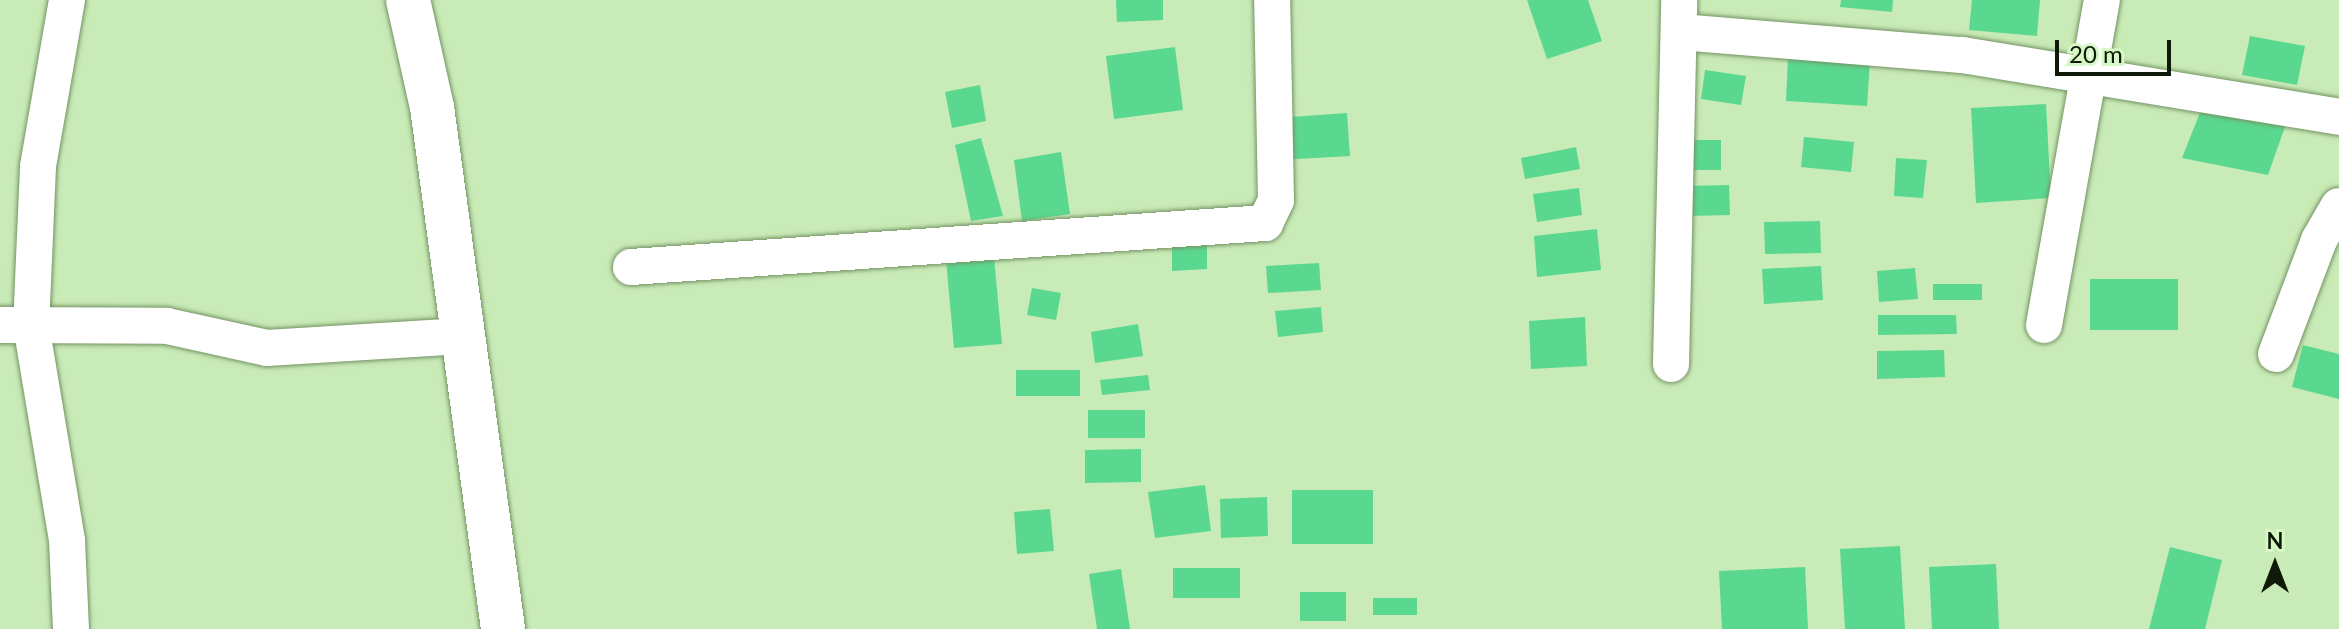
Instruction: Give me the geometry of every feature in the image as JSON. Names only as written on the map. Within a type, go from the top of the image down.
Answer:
[{"type":"main road","points":[[408,0],[432,107],[503,629]]},
{"type":"street","points":[[67,0],[38,167],[16,325],[67,541],[71,629]]},
{"type":"street","points":[[631,267],[1265,223],[1276,200],[1272,0]]},
{"type":"street","points":[[2044,325],[2086,73],[2102,0]]},
{"type":"street","points":[[1671,364],[1680,16],[2086,73],[2339,117]]},
{"type":"street","points":[[2276,354],[2319,240],[2339,206]]},
{"type":"street","points":[[16,325],[167,326],[267,348],[463,336]]},
{"type":"building","points":[[1116,0],[1163,0],[1163,20],[1117,22]]},
{"type":"building","points":[[1527,0],[1588,0],[1602,41],[1547,59]]},
{"type":"building","points":[[1841,0],[1893,0],[1892,12],[1840,7]]},
{"type":"building","points":[[1972,0],[2040,0],[2037,36],[1969,30]]},
{"type":"building","points":[[2250,36],[2305,46],[2297,85],[2242,75]]},
{"type":"building","points":[[1175,47],[1183,110],[1114,119],[1106,56]]},
{"type":"building","points":[[1788,57],[1870,61],[1867,106],[1786,101]]},
{"type":"building","points":[[1705,70],[1746,76],[1741,105],[1701,99]]},
{"type":"building","points":[[980,85],[986,121],[952,128],[945,92]]},
{"type":"building","points":[[2046,104],[2051,198],[1976,203],[1971,108]]},
{"type":"building","points":[[2201,110],[2287,121],[2268,175],[2182,158]]},
{"type":"building","points":[[1347,113],[1350,156],[1279,160],[1277,118]]},
{"type":"building","points":[[1804,137],[1854,142],[1851,172],[1801,167]]},
{"type":"building","points":[[981,138],[1003,216],[971,221],[955,145]]},
{"type":"building","points":[[1679,140],[1721,140],[1721,170],[1679,170]]},
{"type":"building","points":[[1576,147],[1580,169],[1525,179],[1521,158]]},
{"type":"building","points":[[1061,152],[1070,214],[1022,221],[1014,160]]},
{"type":"building","points":[[1896,158],[1927,160],[1923,198],[1894,196]]},
{"type":"building","points":[[1729,185],[1730,215],[1687,216],[1687,186]]},
{"type":"building","points":[[1579,188],[1582,215],[1537,222],[1533,194]]},
{"type":"building","points":[[1820,221],[1821,253],[1765,254],[1764,222]]},
{"type":"building","points":[[1597,229],[1601,270],[1537,277],[1534,236]]},
{"type":"building","points":[[1207,242],[1207,269],[1172,271],[1172,243]]},
{"type":"building","points":[[993,246],[1002,344],[954,348],[945,249]]},
{"type":"building","points":[[1319,263],[1321,290],[1268,293],[1266,266]]},
{"type":"building","points":[[1821,266],[1823,300],[1764,304],[1762,269]]},
{"type":"building","points":[[1915,268],[1918,299],[1879,302],[1877,271]]},
{"type":"building","points":[[2090,279],[2178,279],[2178,330],[2090,330]]},
{"type":"building","points":[[1933,284],[1982,284],[1982,300],[1933,300]]},
{"type":"building","points":[[1032,288],[1061,293],[1056,320],[1027,315]]},
{"type":"building","points":[[1321,307],[1323,332],[1278,337],[1275,311]]},
{"type":"building","points":[[1878,315],[1956,315],[1957,334],[1878,335]]},
{"type":"building","points":[[1585,317],[1587,366],[1531,369],[1529,321]]},
{"type":"building","points":[[1138,324],[1143,356],[1095,363],[1091,332]]},
{"type":"building","points":[[2303,345],[2339,354],[2339,399],[2292,387]]},
{"type":"building","points":[[1944,350],[1945,377],[1877,379],[1877,351]]},
{"type":"building","points":[[1016,370],[1080,370],[1080,396],[1016,396]]},
{"type":"building","points":[[1148,375],[1150,390],[1102,395],[1100,380]]},
{"type":"building","points":[[1088,410],[1145,410],[1145,438],[1088,438]]},
{"type":"building","points":[[1141,449],[1141,482],[1085,483],[1085,450]]},
{"type":"building","points":[[1205,485],[1211,531],[1155,538],[1148,492]]},
{"type":"building","points":[[1292,490],[1373,490],[1373,544],[1292,544]]},
{"type":"building","points":[[1267,497],[1268,536],[1221,538],[1220,499]]},
{"type":"building","points":[[1050,509],[1054,551],[1017,554],[1014,512]]},
{"type":"building","points":[[1900,546],[1905,629],[1845,629],[1840,549]]},
{"type":"building","points":[[2170,547],[2222,560],[2205,629],[2149,629]]},
{"type":"building","points":[[1996,564],[1999,629],[1932,629],[1929,567]]},
{"type":"building","points":[[1805,567],[1808,629],[1722,629],[1719,571]]},
{"type":"building","points":[[1173,568],[1240,568],[1240,598],[1173,598]]},
{"type":"building","points":[[1121,569],[1130,629],[1097,629],[1089,574]]},
{"type":"building","points":[[1300,592],[1346,592],[1346,621],[1300,621]]},
{"type":"building","points":[[1373,598],[1417,598],[1417,615],[1373,615]]}]
